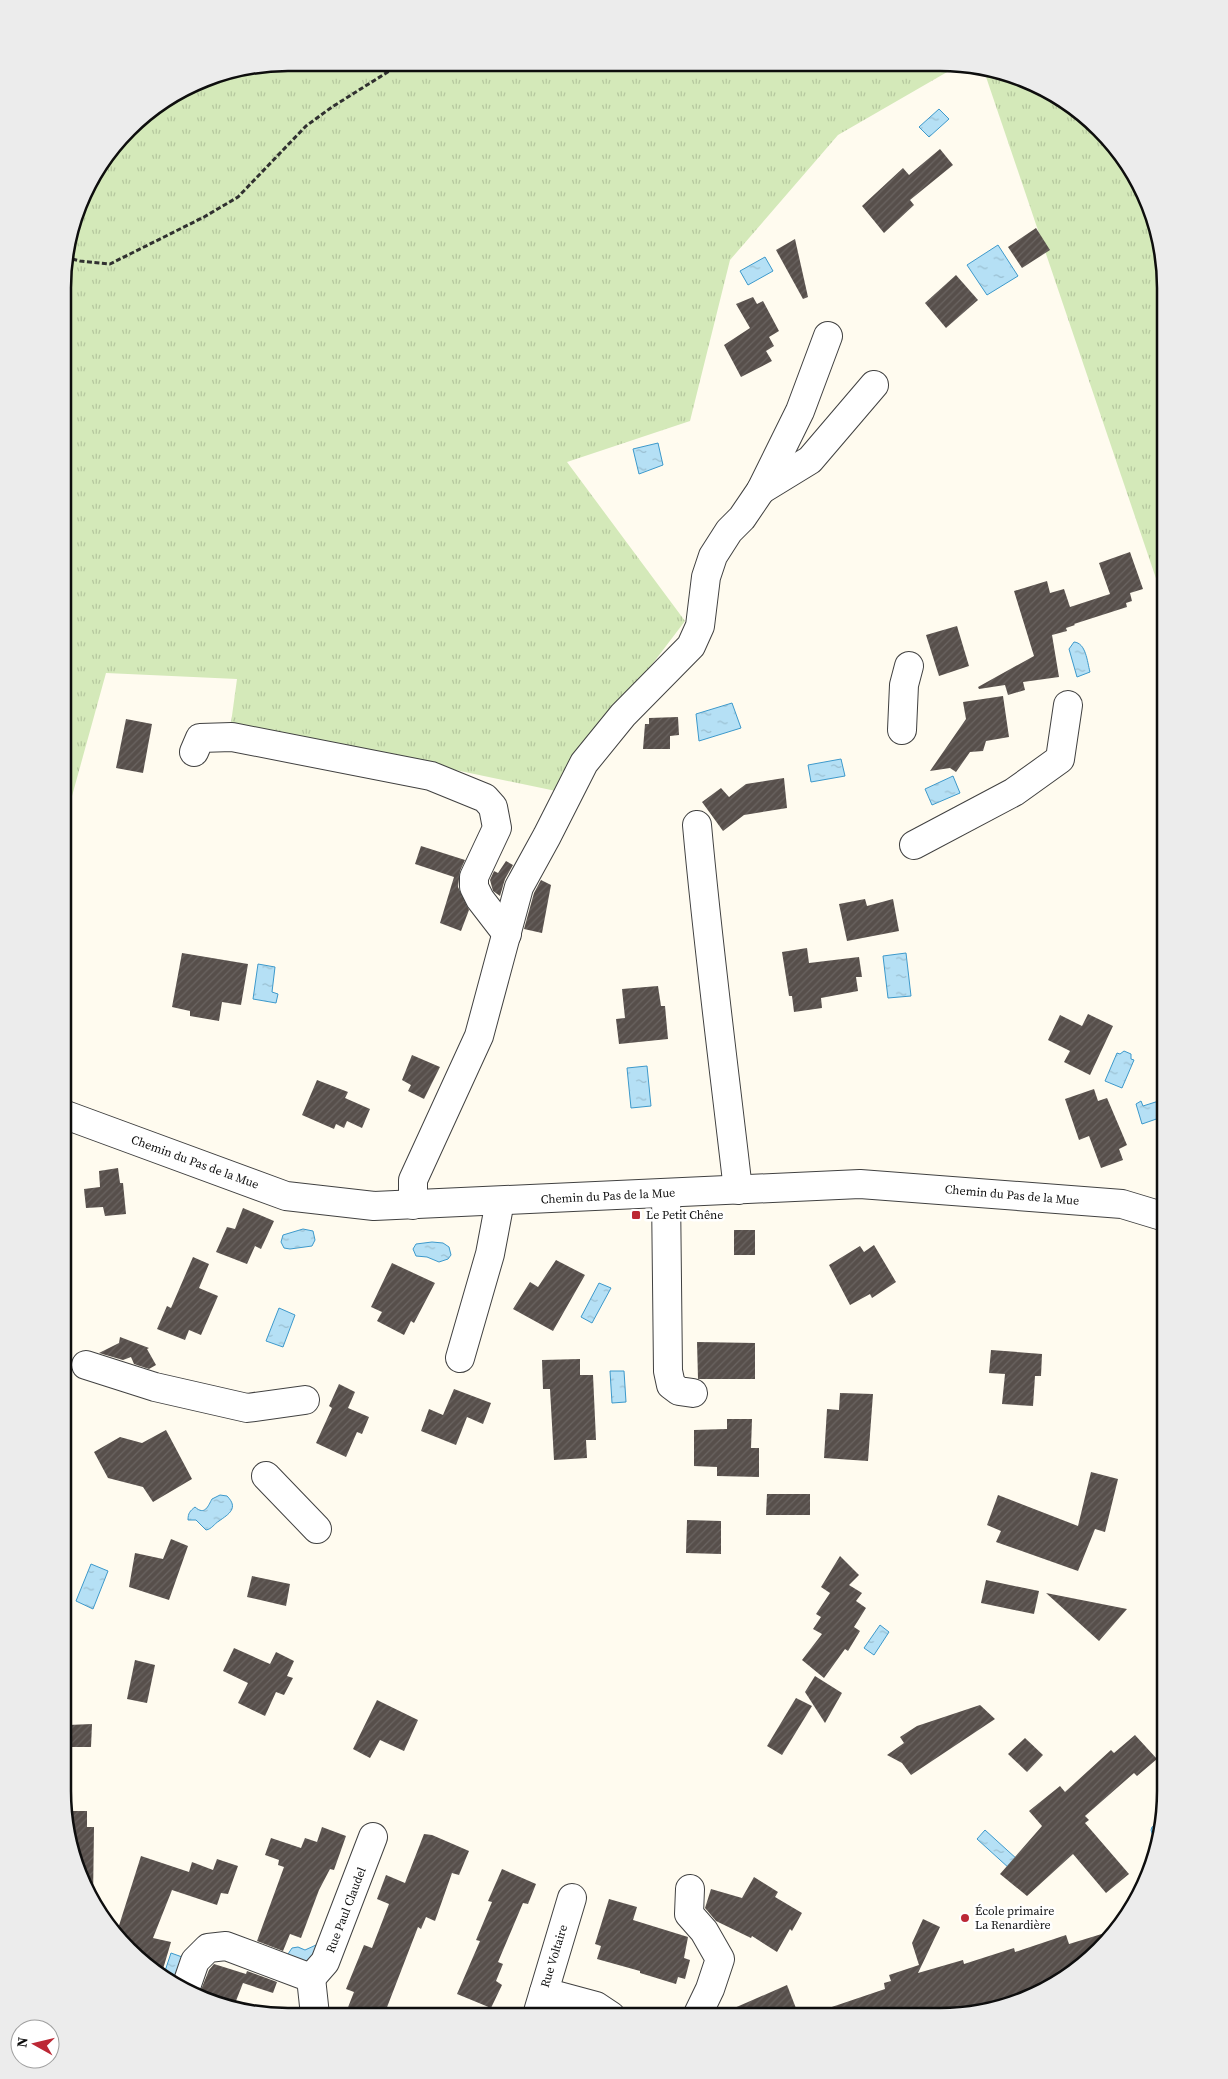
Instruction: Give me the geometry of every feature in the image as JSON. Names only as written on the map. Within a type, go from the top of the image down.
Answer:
[{"type":"street","points":[[413,1205],[413,1180],[479,1036],[519,887],[584,763],[623,715],[691,646],[700,626],[706,577],[713,556],[729,531],[742,518],[761,490],[800,412],[828,336]]},
{"type":"street","points":[[761,490],[810,460],[874,385]]},
{"type":"street","points":[[902,730],[904,685],[909,666]]},
{"type":"street","points":[[914,845],[1014,792],[1060,759],[1068,705]]},
{"type":"street","points":[[194,752],[200,738],[232,737],[431,776],[485,798],[493,807],[497,828],[474,877],[474,887],[480,899],[507,934]]},
{"type":"street","points":[[697,825],[708,945],[720,1028],[738,1190]]},
{"type":"street","name":"Chemin du Pas de la Mue","points":[[71,1117],[286,1196],[374,1206],[860,1184],[924,1187],[1122,1204],[1157,1215]]},
{"type":"street","points":[[666,1193],[668,1371],[671,1385],[679,1391],[692,1393]]},
{"type":"street","points":[[460,1358],[490,1254],[500,1201]]},
{"type":"street","points":[[86,1365],[155,1387],[247,1408],[305,1400]]},
{"type":"street","points":[[266,1476],[317,1529]]},
{"type":"street","name":"Rue Paul Claudel","points":[[311,1978],[325,1962],[373,1837]]},
{"type":"street","points":[[690,1889],[689,1914],[704,1931],[720,1959],[710,1989],[701,2008]]},
{"type":"street","name":"Rue Voltaire","points":[[540,2004],[572,1898]]},
{"type":"street","points":[[188,1983],[196,1962],[208,1948],[226,1946],[311,1978],[313,2008]]},
{"type":"street","points":[[540,2004],[596,2006],[599,2008]]},
{"type":"path","points":[[73,259],[110,264],[204,217],[238,197],[306,126],[332,107],[389,71]]},
{"type":"green space","points":[[288,71],[948,72],[838,135],[730,260],[690,421],[567,462],[685,621],[556,791],[231,723],[237,679],[106,673],[71,800],[71,288],[73,260],[83,219],[100,180],[125,145],[156,116],[180,100],[219,83],[246,75]]},
{"type":"green space","points":[[986,76],[1023,88],[1048,100],[1083,125],[1112,156],[1128,180],[1145,219],[1153,246],[1157,288],[1157,581]]},
{"type":"water","points":[[939,109],[949,119],[929,137],[919,127]]},
{"type":"water","points":[[998,245],[1018,276],[987,295],[967,265]]},
{"type":"water","points":[[765,257],[773,271],[748,285],[740,271]]},
{"type":"water","points":[[658,443],[663,465],[639,474],[633,449]]},
{"type":"water","points":[[1074,642],[1084,649],[1090,672],[1077,677],[1069,649]]},
{"type":"water","points":[[732,703],[741,728],[699,741],[696,714]]},
{"type":"water","points":[[841,759],[845,776],[811,782],[808,765]]},
{"type":"water","points":[[953,776],[960,793],[932,805],[925,789]]},
{"type":"water","points":[[906,953],[911,996],[888,998],[883,956]]},
{"type":"water","points":[[258,964],[275,967],[272,992],[278,994],[276,1003],[253,999]]},
{"type":"water","points":[[1124,1051],[1131,1054],[1131,1059],[1134,1060],[1122,1088],[1105,1081],[1117,1053],[1120,1054]]},
{"type":"water","points":[[647,1066],[651,1106],[631,1108],[627,1068]]},
{"type":"water","points":[[1141,1101],[1143,1106],[1157,1102],[1157,1119],[1142,1124],[1136,1104]]},
{"type":"water","points":[[303,1229],[313,1231],[315,1240],[312,1246],[284,1248],[281,1242],[283,1235]]},
{"type":"water","points":[[443,1243],[449,1247],[451,1255],[448,1259],[439,1262],[427,1257],[416,1256],[413,1249],[416,1244]]},
{"type":"water","points":[[599,1283],[611,1288],[592,1323],[581,1317]]},
{"type":"water","points":[[279,1308],[295,1315],[283,1347],[266,1341]]},
{"type":"water","points":[[610,1371],[624,1371],[626,1402],[612,1403]]},
{"type":"water","points":[[220,1495],[227,1496],[231,1500],[232,1507],[229,1513],[211,1528],[206,1530],[196,1520],[188,1520],[190,1512],[195,1507],[201,1511],[204,1510],[212,1499]]},
{"type":"water","points":[[91,1564],[108,1571],[93,1609],[76,1601]]},
{"type":"water","points":[[880,1625],[889,1632],[874,1655],[864,1648]]},
{"type":"water","points":[[985,1830],[1018,1860],[1010,1869],[977,1839]]},
{"type":"water","points":[[316,1945],[319,1946],[318,1958],[305,1963],[290,1958],[288,1954],[292,1948],[298,1947],[305,1950]]},
{"type":"water","points":[[171,1953],[185,1958],[178,1978],[166,1969]]},
{"type":"building","points":[[940,149],[953,165],[910,200],[914,205],[884,233],[862,206],[903,168],[909,175]]},
{"type":"building","points":[[1036,228],[1050,250],[1022,268],[1008,247]]},
{"type":"building","points":[[795,239],[808,297],[803,299],[776,250]]},
{"type":"building","points":[[956,275],[978,300],[946,328],[925,303]]},
{"type":"building","points":[[753,297],[757,304],[763,301],[779,331],[769,337],[774,346],[766,351],[772,361],[741,377],[724,345],[750,328],[736,304]]},
{"type":"building","points":[[1130,552],[1143,589],[1130,593],[1132,601],[1126,603],[1127,607],[1074,624],[1066,628],[1067,631],[1052,635],[1059,677],[1023,682],[1025,690],[1008,695],[1005,685],[979,689],[978,687],[1034,656],[1014,591],[1047,581],[1050,593],[1064,589],[1070,607],[1110,594],[1099,563]]},
{"type":"building","points":[[957,626],[969,666],[939,676],[926,635]]},
{"type":"building","points":[[1003,696],[1009,737],[986,741],[983,751],[970,752],[956,772],[950,768],[930,771],[966,719],[963,702]]},
{"type":"building","points":[[678,717],[679,735],[670,736],[670,749],[643,749],[645,724],[649,724],[649,718]]},
{"type":"building","points":[[126,719],[152,724],[143,773],[116,768]]},
{"type":"building","points":[[784,778],[787,808],[744,815],[723,831],[702,802],[721,788],[729,797],[746,784]]},
{"type":"building","points":[[421,846],[465,860],[460,871],[458,887],[469,910],[461,931],[440,923],[454,877],[415,864]]},
{"type":"building","points":[[506,861],[513,865],[505,879],[500,896],[493,891],[490,880],[494,871],[498,873]]},
{"type":"building","points":[[541,880],[551,885],[542,933],[524,929],[534,893]]},
{"type":"building","points":[[865,899],[867,906],[893,899],[899,931],[847,941],[839,904]]},
{"type":"building","points":[[807,948],[809,963],[859,957],[862,977],[856,977],[858,991],[821,998],[822,1008],[794,1012],[792,996],[789,996],[782,952]]},
{"type":"building","points":[[182,953],[248,964],[241,1005],[222,1002],[219,1021],[190,1016],[190,1011],[172,1007]]},
{"type":"building","points":[[658,986],[661,1006],[665,1006],[668,1039],[619,1044],[616,1019],[625,1018],[622,989]]},
{"type":"building","points":[[1088,1014],[1113,1026],[1090,1075],[1064,1062],[1070,1051],[1048,1040],[1060,1015],[1082,1026]]},
{"type":"building","points":[[412,1055],[440,1067],[424,1099],[408,1091],[411,1085],[402,1080]]},
{"type":"building","points":[[317,1080],[348,1092],[345,1098],[370,1109],[362,1128],[347,1121],[344,1128],[336,1124],[334,1129],[302,1115]]},
{"type":"building","points":[[1094,1089],[1098,1101],[1107,1098],[1127,1145],[1119,1149],[1123,1160],[1101,1168],[1089,1136],[1079,1140],[1065,1099]]},
{"type":"building","points":[[118,1168],[120,1183],[123,1183],[126,1214],[105,1216],[103,1207],[86,1208],[84,1189],[100,1187],[99,1171]]},
{"type":"building","points":[[243,1208],[274,1221],[261,1249],[255,1246],[247,1264],[216,1252],[227,1227],[235,1229]]},
{"type":"building","points":[[734,1230],[755,1230],[755,1255],[734,1255]]},
{"type":"building","points":[[874,1245],[896,1282],[872,1298],[870,1294],[850,1305],[829,1265],[860,1246],[864,1252]]},
{"type":"building","points":[[193,1257],[209,1264],[199,1288],[218,1296],[201,1335],[189,1330],[185,1340],[157,1329],[167,1306],[171,1308]]},
{"type":"building","points":[[556,1260],[585,1275],[553,1331],[513,1309],[530,1282],[538,1287]]},
{"type":"building","points":[[392,1263],[435,1283],[414,1323],[411,1321],[404,1335],[377,1321],[382,1312],[371,1307]]},
{"type":"building","points":[[120,1337],[149,1348],[147,1349],[156,1365],[149,1369],[134,1364],[131,1357],[123,1360],[99,1353],[119,1343]]},
{"type":"building","points":[[697,1342],[755,1343],[755,1379],[698,1379]]},
{"type":"building","points":[[991,1350],[1042,1354],[1041,1376],[1035,1376],[1033,1406],[1002,1404],[1005,1374],[989,1373]]},
{"type":"building","points":[[580,1359],[580,1375],[593,1375],[596,1440],[586,1440],[587,1458],[554,1460],[550,1389],[543,1389],[542,1360]]},
{"type":"building","points":[[339,1384],[355,1392],[348,1408],[369,1417],[362,1434],[357,1432],[346,1457],[316,1443],[332,1408],[329,1406]]},
{"type":"building","points":[[454,1389],[491,1403],[483,1424],[467,1417],[456,1445],[421,1431],[429,1409],[443,1415]]},
{"type":"building","points":[[840,1393],[873,1394],[868,1461],[824,1458],[827,1409],[839,1410]]},
{"type":"building","points":[[727,1419],[752,1419],[751,1448],[759,1448],[759,1477],[717,1476],[717,1467],[694,1466],[694,1430],[727,1429]]},
{"type":"building","points":[[166,1430],[192,1479],[153,1502],[143,1487],[108,1478],[94,1452],[120,1437],[142,1443]]},
{"type":"building","points":[[1091,1472],[1118,1479],[1105,1532],[1095,1529],[1078,1571],[996,1542],[1001,1531],[987,1525],[998,1495],[1078,1526]]},
{"type":"building","points":[[767,1494],[810,1494],[810,1515],[766,1515]]},
{"type":"building","points":[[687,1520],[721,1521],[721,1554],[686,1553]]},
{"type":"building","points":[[171,1539],[188,1546],[169,1600],[129,1587],[135,1553],[163,1559]]},
{"type":"building","points":[[840,1556],[859,1575],[849,1585],[862,1593],[856,1601],[866,1608],[854,1627],[860,1631],[848,1651],[845,1649],[824,1678],[802,1660],[822,1634],[813,1629],[821,1617],[816,1614],[830,1593],[821,1587]]},
{"type":"building","points":[[252,1576],[290,1584],[286,1606],[247,1597]]},
{"type":"building","points":[[986,1580],[1039,1591],[1034,1614],[981,1603]]},
{"type":"building","points":[[1046,1593],[1127,1609],[1099,1641]]},
{"type":"building","points":[[234,1648],[270,1664],[276,1652],[294,1661],[287,1676],[293,1678],[284,1695],[276,1692],[265,1716],[238,1703],[248,1683],[223,1671]]},
{"type":"building","points":[[135,1660],[155,1665],[147,1703],[127,1699]]},
{"type":"building","points":[[815,1676],[842,1693],[825,1723],[805,1692]]},
{"type":"building","points":[[796,1698],[812,1706],[782,1755],[767,1746]]},
{"type":"building","points":[[377,1700],[418,1720],[404,1751],[380,1740],[370,1758],[353,1749]]},
{"type":"building","points":[[980,1705],[995,1719],[911,1775],[902,1763],[887,1755],[904,1743],[900,1737],[917,1726]]},
{"type":"building","points":[[92,1724],[91,1747],[71,1747],[71,1725]]},
{"type":"building","points":[[1135,1735],[1157,1759],[1137,1776],[1134,1773],[1085,1816],[1089,1820],[1085,1823],[1129,1874],[1106,1893],[1073,1854],[1027,1896],[1000,1874],[1042,1826],[1029,1811],[1060,1786],[1065,1792],[1111,1750],[1114,1753]]},
{"type":"building","points":[[1025,1738],[1043,1755],[1027,1772],[1008,1754]]},
{"type":"building","points":[[72,1811],[87,1811],[87,1827],[94,1827],[93,1885],[75,1833]]},
{"type":"building","points":[[322,1827],[346,1836],[334,1870],[330,1869],[319,1890],[301,1938],[290,1934],[283,1951],[257,1941],[284,1867],[278,1865],[279,1860],[265,1855],[271,1838],[301,1848],[305,1838],[317,1842]]},
{"type":"building","points":[[424,1834],[432,1835],[469,1851],[459,1875],[452,1873],[435,1921],[426,1917],[421,1929],[418,1927],[387,2008],[348,2008],[354,1992],[346,1989],[364,1945],[372,1948],[389,1904],[377,1899],[386,1875],[405,1883]]},
{"type":"building","points":[[141,1856],[189,1872],[192,1862],[213,1870],[217,1859],[238,1866],[228,1894],[221,1893],[217,1905],[172,1890],[153,1938],[171,1942],[163,1968],[145,1954],[119,1926]]},
{"type":"building","points":[[502,1869],[536,1884],[528,1904],[523,1903],[498,1962],[503,1964],[496,1981],[502,1985],[491,2008],[457,1994],[480,1941],[476,1940],[492,1902],[488,1901]]},
{"type":"building","points":[[754,1877],[778,1892],[775,1897],[802,1913],[777,1952],[752,1936],[751,1938],[716,1921],[705,1908],[711,1889],[742,1898]]},
{"type":"building","points":[[609,1899],[637,1907],[633,1920],[688,1937],[684,1958],[690,1960],[685,1979],[678,1977],[676,1984],[640,1973],[640,1971],[597,1959],[601,1946],[595,1944]]},
{"type":"building","points":[[923,1919],[940,1927],[918,1973],[963,1960],[964,1964],[1014,1948],[1015,1952],[1066,1935],[1069,1944],[1103,1933],[1083,1954],[1048,1979],[1023,1991],[982,2004],[940,2008],[829,2008],[885,1989],[884,1983],[891,1981],[889,1975],[919,1965],[912,1943]]},
{"type":"building","points":[[214,1964],[246,1974],[247,1971],[277,1982],[273,1993],[243,1983],[236,2001],[201,1989],[209,1970]]},
{"type":"building","points":[[787,1985],[796,2008],[734,2008]]},
{"type":"place","name":"Le Petit Chêne","points":[[636,1215]]},
{"type":"place","name":"École primaire La Renardière","points":[[965,1918]]}]
